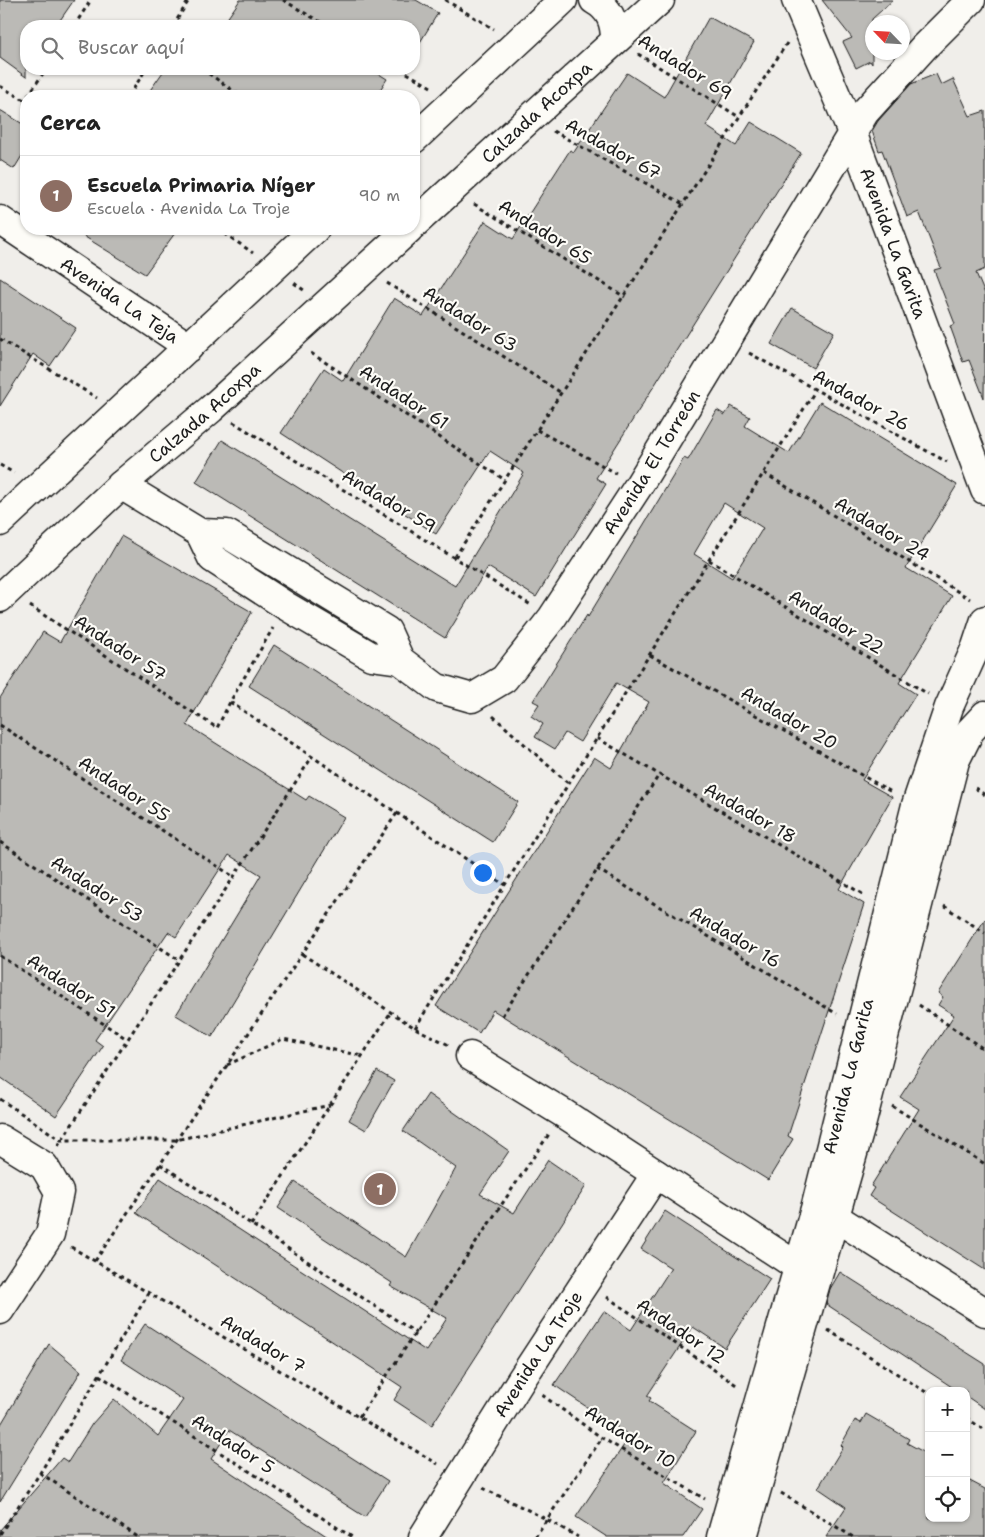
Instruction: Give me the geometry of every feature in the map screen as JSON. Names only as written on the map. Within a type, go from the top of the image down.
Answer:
[{"type":"street","points":[[420,133],[563,0]]},
{"type":"street","points":[[594,0],[609,13],[615,30],[615,40]]},
{"type":"street","points":[[602,0],[611,11],[626,16],[651,7]]},
{"type":"street","name":"Avenida El Torreón","points":[[472,698],[504,679],[552,618],[639,485],[865,112],[924,47],[971,0]]},
{"type":"street","name":"Calzada Acoxpa","points":[[420,219],[651,7]]},
{"type":"street","name":"Avenida La Garita","points":[[800,9],[853,134],[985,490]]},
{"type":"street","name":"Avenida La Teja","points":[[0,220],[20,233]]},
{"type":"street","name":"Avenida La Teja","points":[[22,235],[189,346]]},
{"type":"street","points":[[0,522],[308,235]]},
{"type":"street","name":"Calzada Acoxpa","points":[[5,585],[121,484],[212,409],[402,235]]},
{"type":"street","points":[[121,484],[200,533],[227,534],[387,631],[400,660],[437,688],[472,698]]},
{"type":"street","points":[[200,533],[212,558],[286,606],[371,656],[400,660]]},
{"type":"street","name":"Avenida La Garita","points":[[725,1525],[762,1402],[808,1273],[825,1210],[860,1026],[916,805],[949,707],[976,647],[981,612]]},
{"type":"street","name":"Avenida La Garita","points":[[825,1210],[870,1093],[920,891],[955,761],[970,731],[985,715]]},
{"type":"street","points":[[470,1056],[564,1112],[808,1273]]},
{"type":"street","points":[[0,1139],[44,1166],[59,1192],[50,1234],[0,1310]]},
{"type":"street","name":"Avenida La Troje","points":[[423,1537],[521,1380],[656,1174]]},
{"type":"street","points":[[825,1210],[985,1312]]},
{"type":"street","name":"Avenida La Garita","points":[[743,1537],[807,1316],[808,1273]]},
{"type":"path","points":[[78,20],[91,0]]},
{"type":"path","points":[[177,20],[189,0]]},
{"type":"path","points":[[283,0],[318,20]]},
{"type":"path","points":[[445,0],[516,43]]},
{"type":"path","points":[[455,558],[560,392],[625,297],[739,117],[800,9]]},
{"type":"path","name":"Andador 69","points":[[615,40],[739,117]]},
{"type":"path","points":[[32,90],[42,75]]},
{"type":"path","points":[[132,90],[142,75]]},
{"type":"path","points":[[211,75],[232,90]]},
{"type":"path","points":[[410,75],[455,101]]},
{"type":"path","points":[[0,86],[20,96]]},
{"type":"path","name":"Andador 67","points":[[530,118],[683,204]]},
{"type":"path","name":"Andador 65","points":[[452,190],[625,297]]},
{"type":"path","points":[[227,235],[325,305]]},
{"type":"path","name":"Andador 63","points":[[365,269],[560,392]]},
{"type":"path","points":[[0,338],[118,411]]},
{"type":"path","name":"Andador 61","points":[[288,338],[505,480]]},
{"type":"path","name":"Andador 26","points":[[726,340],[949,464]]},
{"type":"path","points":[[415,1028],[815,391]]},
{"type":"path","name":"Andador 59","points":[[212,409],[552,618]]},
{"type":"path","points":[[537,430],[639,485]]},
{"type":"path","name":"Andador 24","points":[[764,473],[981,612]]},
{"type":"path","name":"Andador 22","points":[[709,560],[949,707]]},
{"type":"path","name":"Andador 57","points":[[5,585],[218,728],[230,702]]},
{"type":"path","points":[[286,606],[230,702],[505,885]]},
{"type":"path","name":"Andador 20","points":[[650,655],[916,805]]},
{"type":"path","points":[[472,698],[569,784]]},
{"type":"path","name":"Andador 55","points":[[0,725],[234,877]]},
{"type":"path","name":"Andador 18","points":[[597,738],[890,910]]},
{"type":"path","points":[[44,1166],[312,757]]},
{"type":"path","points":[[502,1016],[659,775]]},
{"type":"path","points":[[95,1261],[397,813]]},
{"type":"path","name":"Andador 53","points":[[0,842],[179,960]]},
{"type":"path","name":"Andador 16","points":[[597,870],[860,1026]]},
{"type":"path","points":[[920,891],[985,933]]},
{"type":"path","points":[[302,954],[415,1028],[470,1056]]},
{"type":"path","name":"Andador 51","points":[[0,956],[127,1040]]},
{"type":"path","points":[[896,991],[985,1050]]},
{"type":"path","points":[[252,1225],[391,1012]]},
{"type":"path","points":[[226,1065],[283,1038],[362,1056]]},
{"type":"path","points":[[870,1093],[985,1164]]},
{"type":"path","points":[[0,1099],[61,1140],[176,1140],[330,1105]]},
{"type":"path","points":[[359,1417],[564,1112]]},
{"type":"path","points":[[160,1164],[416,1333]]},
{"type":"path","name":"Andador 7","points":[[50,1234],[461,1478],[546,1518],[578,1537]]},
{"type":"path","name":"Andador 12","points":[[585,1282],[762,1402]]},
{"type":"path","points":[[0,1534],[40,1473],[149,1293]]},
{"type":"path","points":[[807,1316],[925,1391]]},
{"type":"path","name":"Andador 5","points":[[99,1375],[352,1537]]},
{"type":"path","name":"Andador 10","points":[[521,1380],[725,1525]]},
{"type":"path","points":[[970,1421],[985,1430]]},
{"type":"path","points":[[534,1537],[602,1438]]},
{"type":"path","points":[[40,1473],[138,1537]]},
{"type":"path","points":[[760,1480],[853,1537]]},
{"type":"building","points":[[0,0],[74,0],[60,20],[20,20],[20,73],[0,58]]},
{"type":"building","points":[[240,0],[416,0],[438,13],[420,42],[420,20],[226,20]]},
{"type":"building","points":[[822,0],[893,0],[876,15],[865,15],[865,60],[872,60],[872,64],[870,61],[856,68],[843,42],[852,38]]},
{"type":"building","points":[[709,17],[754,42],[706,126],[736,146],[751,122],[801,153],[596,478],[606,484],[536,597],[488,567],[445,638],[196,482],[222,440],[455,586],[524,473],[490,451],[436,534],[281,433],[324,368],[343,381],[394,298],[423,316],[485,221],[513,239],[570,150],[574,152],[627,73],[664,97]]},
{"type":"building","points":[[936,74],[941,85],[953,79],[970,116],[985,111],[985,269],[976,273],[985,294],[984,398],[969,360],[963,362],[950,326],[955,324],[934,270],[941,268],[919,212],[907,217],[882,150],[879,151],[872,131],[878,121],[911,84]]},
{"type":"building","points":[[161,75],[381,75],[387,79],[380,90],[150,90]]},
{"type":"building","points":[[0,110],[20,122],[20,159],[14,169],[0,160]]},
{"type":"building","points":[[82,235],[174,235],[145,274]]},
{"type":"building","points":[[0,278],[76,328],[50,366],[33,354],[0,406]]},
{"type":"building","points":[[792,308],[834,332],[813,368],[771,344]]},
{"type":"building","points":[[820,402],[957,485],[906,568],[952,596],[899,683],[916,694],[862,780],[892,797],[839,889],[864,904],[788,1136],[793,1139],[768,1180],[493,1010],[479,1033],[436,1006],[594,757],[611,768],[649,702],[616,683],[580,742],[565,733],[555,749],[535,737],[543,724],[531,716],[539,704],[533,701],[587,615],[588,617],[684,458],[688,460],[717,410],[725,415],[731,406],[750,417],[745,426],[789,453]],"holes":[[[724,503],[763,528],[732,578],[694,554]]]},
{"type":"building","points":[[121,536],[252,612],[187,725],[306,800],[309,796],[344,817],[212,1037],[176,1015],[261,875],[229,855],[176,937],[168,932],[95,1040],[103,1046],[56,1116],[0,1077],[0,698],[43,632],[60,642]]},
{"type":"building","points":[[274,645],[518,802],[493,842],[249,686]]},
{"type":"building","points":[[985,919],[985,1270],[869,1196],[874,1188],[871,1186],[919,1109],[900,1097],[954,1015],[938,1005],[943,997],[938,993]]},
{"type":"building","points":[[377,1071],[394,1081],[366,1130],[349,1120]]},
{"type":"building","points":[[428,1094],[509,1151],[480,1194],[514,1213],[548,1160],[586,1186],[432,1425],[394,1400],[402,1387],[136,1213],[160,1178],[426,1351],[447,1318],[390,1286],[392,1283],[278,1208],[295,1182],[406,1257],[456,1168],[403,1131]]},
{"type":"building","points":[[665,1211],[770,1279],[725,1348],[693,1327],[647,1396],[651,1398],[649,1401],[696,1431],[664,1483],[702,1509],[683,1537],[607,1537],[576,1517],[630,1436],[554,1385],[604,1311],[631,1330],[671,1268],[641,1249]]},
{"type":"building","points":[[840,1272],[985,1364],[985,1409],[970,1399],[970,1387],[952,1387],[826,1304],[830,1289]]},
{"type":"building","points":[[145,1324],[388,1481],[365,1517],[229,1430],[211,1459],[328,1537],[0,1537],[0,1530],[62,1458],[68,1462],[92,1424],[114,1399],[158,1436],[183,1400],[121,1360]]},
{"type":"building","points":[[49,1344],[81,1371],[0,1502],[0,1426]]},
{"type":"building","points":[[866,1414],[909,1439],[907,1443],[925,1453],[925,1522],[970,1522],[970,1481],[985,1489],[985,1537],[826,1537],[846,1507],[818,1488],[843,1447],[841,1445],[855,1420],[861,1423]]},
{"type":"place","name":"Escuela Primaria Níger","points":[[380,1189]]}]
